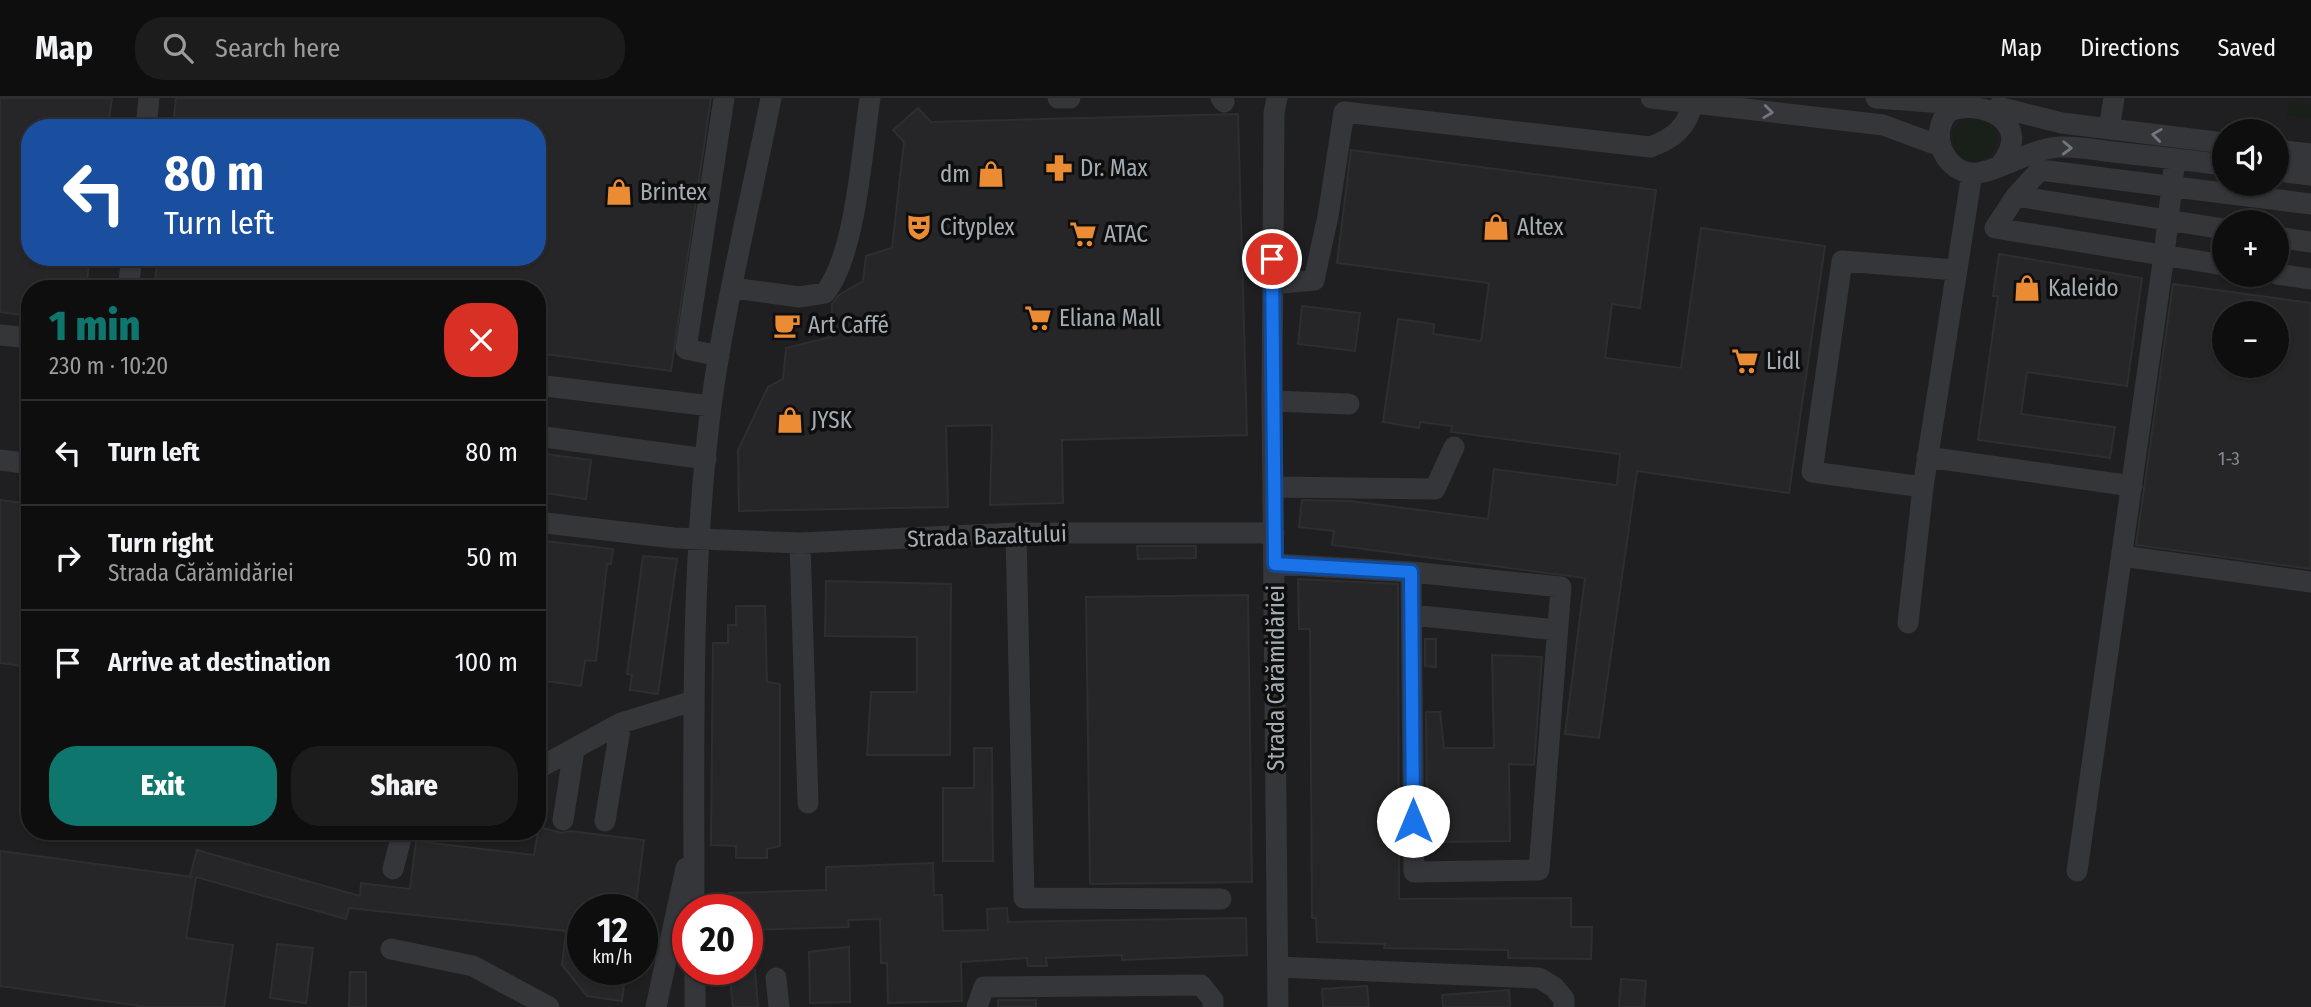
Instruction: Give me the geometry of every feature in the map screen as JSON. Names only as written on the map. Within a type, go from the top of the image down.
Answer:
[{"type":"street","points":[[147,119],[149,98]]},
{"type":"street","points":[[719,356],[687,348],[724,98]]},
{"type":"street","points":[[695,894],[693,701],[711,406],[771,98]]},
{"type":"street","points":[[733,288],[799,298],[825,293],[837,278],[848,234],[870,98]]},
{"type":"street","points":[[1058,98],[1070,98]]},
{"type":"street","name":"Strada Cărămidăriei","points":[[1277,98],[1272,401],[1278,1007]]},
{"type":"street","points":[[1651,98],[1882,125],[1940,146],[1952,164],[1972,173],[1983,173],[2035,150],[2062,147],[2212,164]]},
{"type":"street","points":[[1877,98],[1958,104],[1978,100],[2062,123],[2212,142]]},
{"type":"street","points":[[2109,129],[2114,98]]},
{"type":"street","points":[[1272,284],[1314,280],[1328,216],[1344,112],[1650,147],[1664,142],[1686,125],[1692,103]]},
{"type":"street","points":[[1940,146],[1942,122],[1958,104]]},
{"type":"street","points":[[1998,107],[2005,114],[2013,134],[2008,155],[2002,163]]},
{"type":"street","points":[[2289,151],[2311,154]]},
{"type":"street","points":[[2077,871],[2169,220],[2175,159]]},
{"type":"street","points":[[2212,263],[1995,228],[2016,196],[2040,170],[2311,204]]},
{"type":"street","points":[[2289,172],[2311,175]]},
{"type":"street","points":[[1908,623],[1927,457],[1972,173]]},
{"type":"street","points":[[2016,196],[2212,227]]},
{"type":"street","points":[[2289,239],[2311,242]]},
{"type":"street","points":[[1923,487],[1812,472],[1842,261],[1956,270]]},
{"type":"street","points":[[2289,276],[2311,279]]},
{"type":"street","points":[[0,335],[21,337]]},
{"type":"street","points":[[546,386],[711,406]]},
{"type":"street","points":[[1272,401],[1349,404]]},
{"type":"street","points":[[546,437],[706,459]]},
{"type":"street","points":[[1274,487],[1435,489],[1454,447]]},
{"type":"street","points":[[1927,457],[2132,486]]},
{"type":"street","points":[[0,460],[21,463]]},
{"type":"street","name":"Strada Bazaltului","points":[[546,523],[701,540],[800,543],[1016,533],[1274,533]]},
{"type":"street","points":[[1016,533],[1024,898],[1221,899]]},
{"type":"street","points":[[800,543],[808,803]]},
{"type":"street","points":[[2122,556],[2311,582]]},
{"type":"street","points":[[1275,564],[1411,572],[1561,587],[1539,870],[1414,872],[1411,572]]},
{"type":"street","points":[[1412,615],[1557,630]]},
{"type":"street","points":[[546,764],[621,723],[693,701]]},
{"type":"street","points":[[605,821],[621,723]]},
{"type":"street","points":[[563,820],[573,750]]},
{"type":"street","points":[[656,1007],[694,832]]},
{"type":"street","points":[[393,869],[401,840]]},
{"type":"street","points":[[391,949],[473,966],[549,1007]]},
{"type":"street","points":[[1278,967],[1539,978],[1554,987],[1564,999],[1564,1007]]},
{"type":"street","points":[[776,978],[779,1007]]},
{"type":"street","points":[[695,985],[695,1007]]},
{"type":"street","points":[[977,1007],[984,987],[1200,985],[1213,1000],[1213,1007]]},
{"type":"shaded area","points":[[0,98],[2311,98],[2311,1007],[0,1007]]},
{"type":"shaded area","points":[[2291,102],[2311,105],[2311,119],[2286,115]]},
{"type":"shaded area","points":[[1975,117],[1984,118],[1991,123],[1996,130],[1996,148],[1991,155],[1984,160],[1975,161],[1966,160],[1959,155],[1954,148],[1953,139],[1954,130],[1959,123],[1966,118]]},
{"type":"building","points":[[0,98],[112,98],[109,119],[21,119],[21,266],[89,266],[87,280],[21,280],[21,315],[0,312]]},
{"type":"building","name":"Brintex","points":[[176,98],[711,98],[671,371],[546,354],[546,280],[155,280],[157,266],[546,266],[546,119],[174,119]]},
{"type":"building","name":"Eliana Mall","points":[[918,108],[931,122],[1238,114],[1247,435],[1062,440],[1063,503],[990,505],[992,425],[946,426],[948,507],[739,511],[738,450],[768,387],[783,379],[786,348],[831,337],[832,304],[839,295],[863,281],[866,256],[892,248],[904,142],[893,130]]},
{"type":"building","points":[[1351,150],[1656,190],[1640,308],[1612,304],[1605,358],[1681,368],[1701,228],[1825,246],[1789,493],[1637,471],[1599,738],[1565,734],[1585,578],[1332,545],[1334,531],[1299,527],[1302,500],[1350,501],[1488,519],[1494,469],[1617,485],[1620,454],[1451,432],[1452,426],[1420,422],[1419,428],[1383,422],[1398,319],[1434,324],[1433,334],[1481,341],[1489,283],[1337,263]]},
{"type":"building","points":[[1999,254],[2142,278],[2127,386],[2027,372],[2021,414],[2115,427],[2110,458],[1978,440],[1998,296],[1993,296]]},
{"type":"building","points":[[2173,284],[2311,303],[2311,569],[2136,545]]},
{"type":"building","points":[[1302,306],[1360,313],[1355,351],[1298,344]]},
{"type":"building","points":[[546,454],[591,460],[586,499],[546,493]]},
{"type":"building","points":[[0,500],[21,503],[21,666],[0,663]]},
{"type":"building","points":[[546,541],[613,549],[611,564],[607,564],[596,661],[585,660],[581,686],[546,681]]},
{"type":"building","points":[[1137,546],[1196,546],[1196,558],[1138,559]]},
{"type":"building","points":[[643,556],[677,559],[658,694],[630,690],[632,675],[627,674]]},
{"type":"building","points":[[1298,579],[1398,584],[1399,899],[1571,898],[1571,927],[1592,927],[1591,959],[1508,958],[1508,950],[1384,948],[1385,944],[1317,942],[1316,918],[1312,918],[1310,629],[1299,629]]},
{"type":"building","points":[[826,581],[951,584],[950,755],[867,755],[871,692],[917,692],[917,637],[825,636]]},
{"type":"building","points":[[1248,595],[1252,882],[1090,884],[1086,597]]},
{"type":"building","points":[[736,606],[765,606],[767,682],[780,684],[780,846],[767,849],[767,858],[736,858],[736,846],[711,845],[713,643],[728,643],[728,625],[736,625]]},
{"type":"building","points":[[1425,639],[1436,639],[1436,667],[1425,666]]},
{"type":"building","points":[[1492,655],[1542,657],[1534,765],[1509,764],[1510,841],[1441,842],[1440,817],[1427,817],[1426,712],[1440,712],[1444,748],[1494,748]]},
{"type":"building","points":[[974,748],[992,748],[993,861],[943,861],[943,788],[974,788]]},
{"type":"building","points":[[546,829],[562,833],[570,831],[644,840],[637,894],[567,894],[567,971],[562,965],[566,931],[349,908],[346,919],[196,877],[186,938],[233,945],[224,1007],[147,1007],[0,986],[0,851],[193,877],[190,876],[197,850],[360,896],[361,883],[410,889],[416,841],[534,855],[537,840],[546,840]]},
{"type":"building","points":[[933,863],[934,895],[942,895],[943,931],[988,930],[987,909],[1007,908],[1008,922],[1246,918],[1247,955],[1122,960],[1122,955],[1046,958],[1047,966],[1028,966],[1027,958],[961,962],[962,1001],[888,1003],[887,963],[881,963],[880,919],[848,920],[849,927],[763,930],[763,894],[729,894],[826,890],[826,867]]},
{"type":"building","points":[[277,944],[313,948],[306,1003],[270,998]]},
{"type":"building","points":[[849,947],[850,1002],[810,1003],[809,952]]},
{"type":"building","points":[[350,972],[366,972],[366,1007],[349,1007]]},
{"type":"building","points":[[1621,979],[1646,981],[1644,1007],[1619,1007]]},
{"type":"building","points":[[578,985],[624,985],[622,1001],[587,996]]},
{"type":"building","points":[[731,985],[756,985],[758,1007],[733,1007]]},
{"type":"building","points":[[1367,986],[1369,1007],[1323,1007],[1322,989]]},
{"type":"building","points":[[1509,990],[1510,1007],[1443,1007],[1442,995]]},
{"type":"building","points":[[998,1000],[1036,1000],[1036,1007],[998,1007]]},
{"type":"place","name":"Dr. Max","points":[[1059,168]]},
{"type":"place","name":"dm","points":[[991,174]]},
{"type":"place","name":"Brintex","points":[[619,192]]},
{"type":"place","name":"Cityplex","points":[[919,227]]},
{"type":"place","name":"Altex","points":[[1496,227]]},
{"type":"place","name":"ATAC","points":[[1083,234]]},
{"type":"place","name":"Kaleido","points":[[2027,288]]},
{"type":"place","name":"Eliana Mall","points":[[1038,318]]},
{"type":"place","name":"Art Caffé","points":[[787,325]]},
{"type":"place","name":"Lidl","points":[[1745,361]]},
{"type":"place","name":"JYSK","points":[[790,420]]},
{"type":"route","points":[[1272,259],[1275,564],[1411,572],[1413,821]]}]
